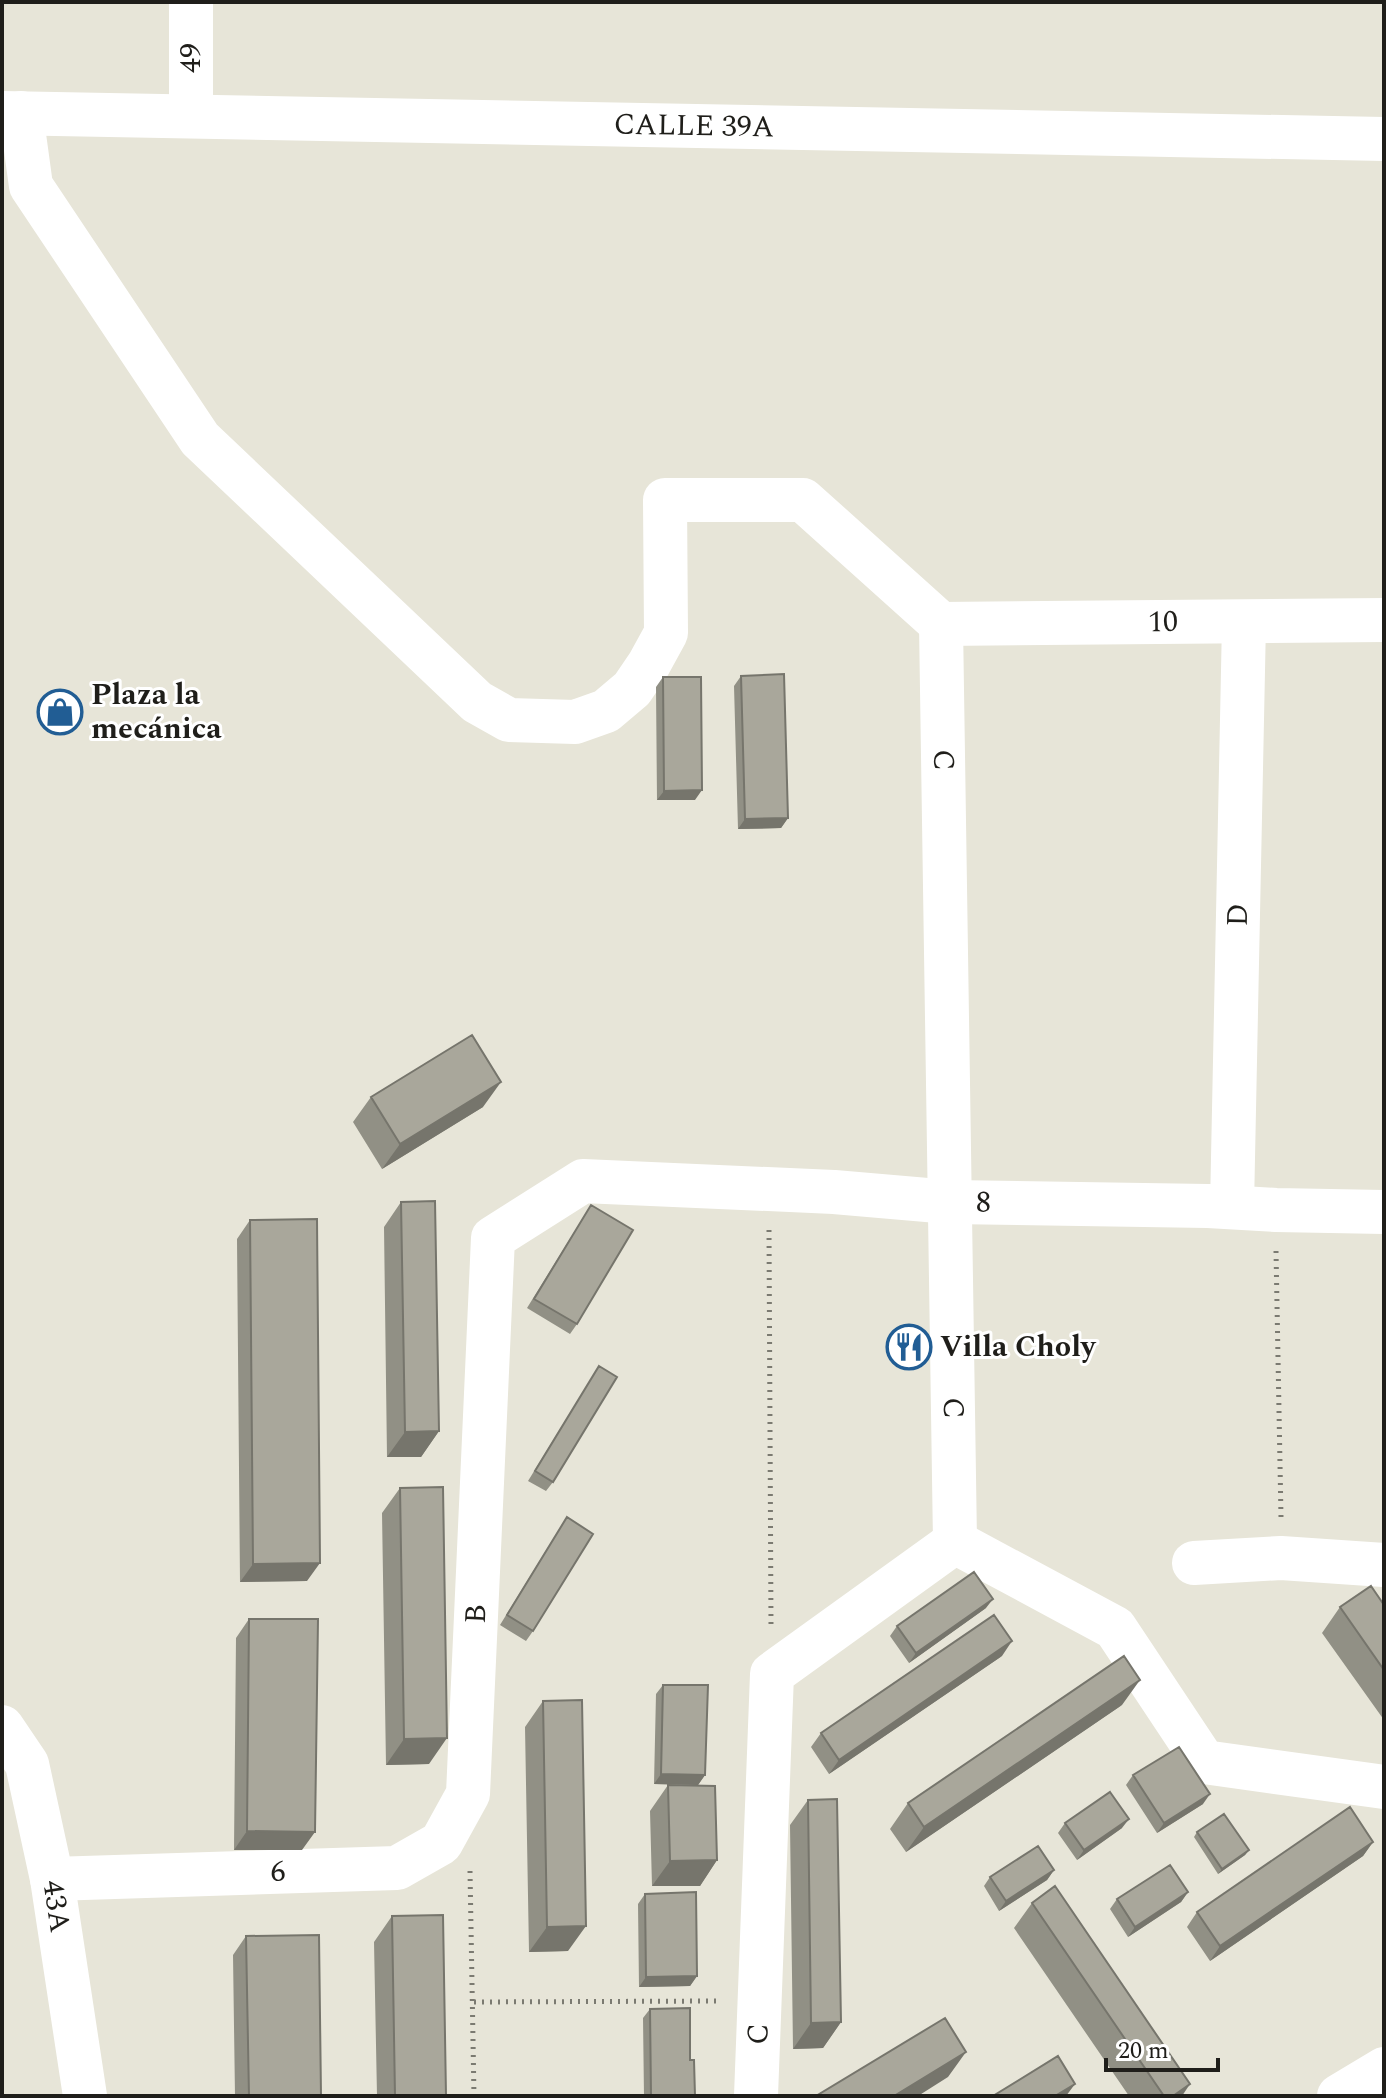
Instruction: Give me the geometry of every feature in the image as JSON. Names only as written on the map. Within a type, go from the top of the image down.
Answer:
[{"type":"street","name":"49","points":[[191,2],[191,115]]},
{"type":"street","name":"CALLE 39A","points":[[12,113],[1384,139]]},
{"type":"street","points":[[12,113],[31,186],[200,439],[477,702],[509,720],[575,722],[606,711],[632,689],[666,633],[665,500],[803,500],[941,624]]},
{"type":"street","name":"10","points":[[941,624],[1384,620]]},
{"type":"street","name":"D","points":[[1232,1207],[1244,622]]},
{"type":"street","name":"C","points":[[941,624],[955,1542]]},
{"type":"street","name":"8","points":[[583,1181],[834,1192],[950,1202],[1384,1212]]},
{"type":"street","name":"B","points":[[468,1794],[493,1238],[583,1181]]},
{"type":"street","points":[[772,1674],[955,1542],[1115,1628],[1204,1762],[1384,1787]]},
{"type":"street","points":[[1194,1563],[1281,1558],[1384,1565]]},
{"type":"street","name":"C","points":[[756,2096],[772,1674]]},
{"type":"street","name":"43A","points":[[2,1727],[27,1764],[52,1879],[85,2096]]},
{"type":"street","name":"6","points":[[52,1879],[397,1868],[441,1843],[468,1794]]},
{"type":"street","points":[[1339,2096],[1384,2069]]},
{"type":"path","points":[[769,1189],[772,1674]]},
{"type":"path","points":[[1276,1210],[1281,1558]]},
{"type":"path","points":[[470,1858],[474,2096]]},
{"type":"path","points":[[474,2002],[760,2001]]},
{"type":"building","points":[[784,674],[788,818],[745,819],[741,676]]},
{"type":"building","points":[[663,677],[701,677],[702,790],[664,791]]},
{"type":"building","points":[[472,1035],[501,1082],[400,1144],[371,1097]]},
{"type":"building","points":[[435,1201],[439,1431],[405,1432],[401,1202]]},
{"type":"building","points":[[591,1205],[633,1230],[577,1324],[534,1299]]},
{"type":"building","points":[[317,1219],[320,1563],[253,1564],[250,1220]]},
{"type":"building","points":[[599,1366],[617,1377],[553,1482],[535,1471]]},
{"type":"building","points":[[443,1487],[447,1738],[404,1739],[400,1488]]},
{"type":"building","points":[[567,1517],[593,1534],[533,1631],[507,1615]]},
{"type":"building","points":[[974,1572],[993,1599],[916,1653],[897,1626]]},
{"type":"building","points":[[1371,1586],[1384,1605],[1384,1670],[1340,1607]]},
{"type":"building","points":[[994,1615],[1012,1641],[839,1760],[821,1733]]},
{"type":"building","points":[[249,1619],[318,1619],[315,1832],[247,1831]]},
{"type":"building","points":[[1124,1656],[1140,1680],[924,1827],[908,1803]]},
{"type":"building","points":[[663,1685],[708,1685],[705,1775],[661,1774]]},
{"type":"building","points":[[582,1700],[586,1926],[547,1927],[543,1701]]},
{"type":"building","points":[[1179,1747],[1210,1794],[1164,1823],[1133,1775]]},
{"type":"building","points":[[668,1785],[715,1786],[717,1860],[670,1861]]},
{"type":"building","points":[[1110,1792],[1129,1819],[1084,1850],[1065,1823]]},
{"type":"building","points":[[837,1799],[841,2022],[811,2023],[808,1800]]},
{"type":"building","points":[[1350,1807],[1373,1842],[1220,1946],[1197,1912]]},
{"type":"building","points":[[1224,1814],[1249,1850],[1222,1869],[1197,1832]]},
{"type":"building","points":[[1038,1846],[1054,1870],[1006,1901],[990,1877]]},
{"type":"building","points":[[1170,1865],[1188,1892],[1135,1927],[1117,1899]]},
{"type":"building","points":[[1055,1886],[1190,2084],[1173,2096],[1164,2096],[1032,1903]]},
{"type":"building","points":[[696,1892],[697,1976],[646,1977],[645,1894]]},
{"type":"building","points":[[443,1915],[446,2096],[395,2096],[392,1916]]},
{"type":"building","points":[[319,1935],[321,2096],[249,2096],[246,1936]]},
{"type":"building","points":[[690,2008],[690,2060],[694,2060],[695,2096],[651,2096],[650,2009]]},
{"type":"building","points":[[945,2018],[966,2052],[894,2096],[816,2096]]},
{"type":"building","points":[[1058,2056],[1075,2084],[1055,2096],[993,2096]]},
{"type":"place","name":"Plaza la mecánica","points":[[60,712]]},
{"type":"place","name":"Villa Choly","points":[[909,1347]]}]
